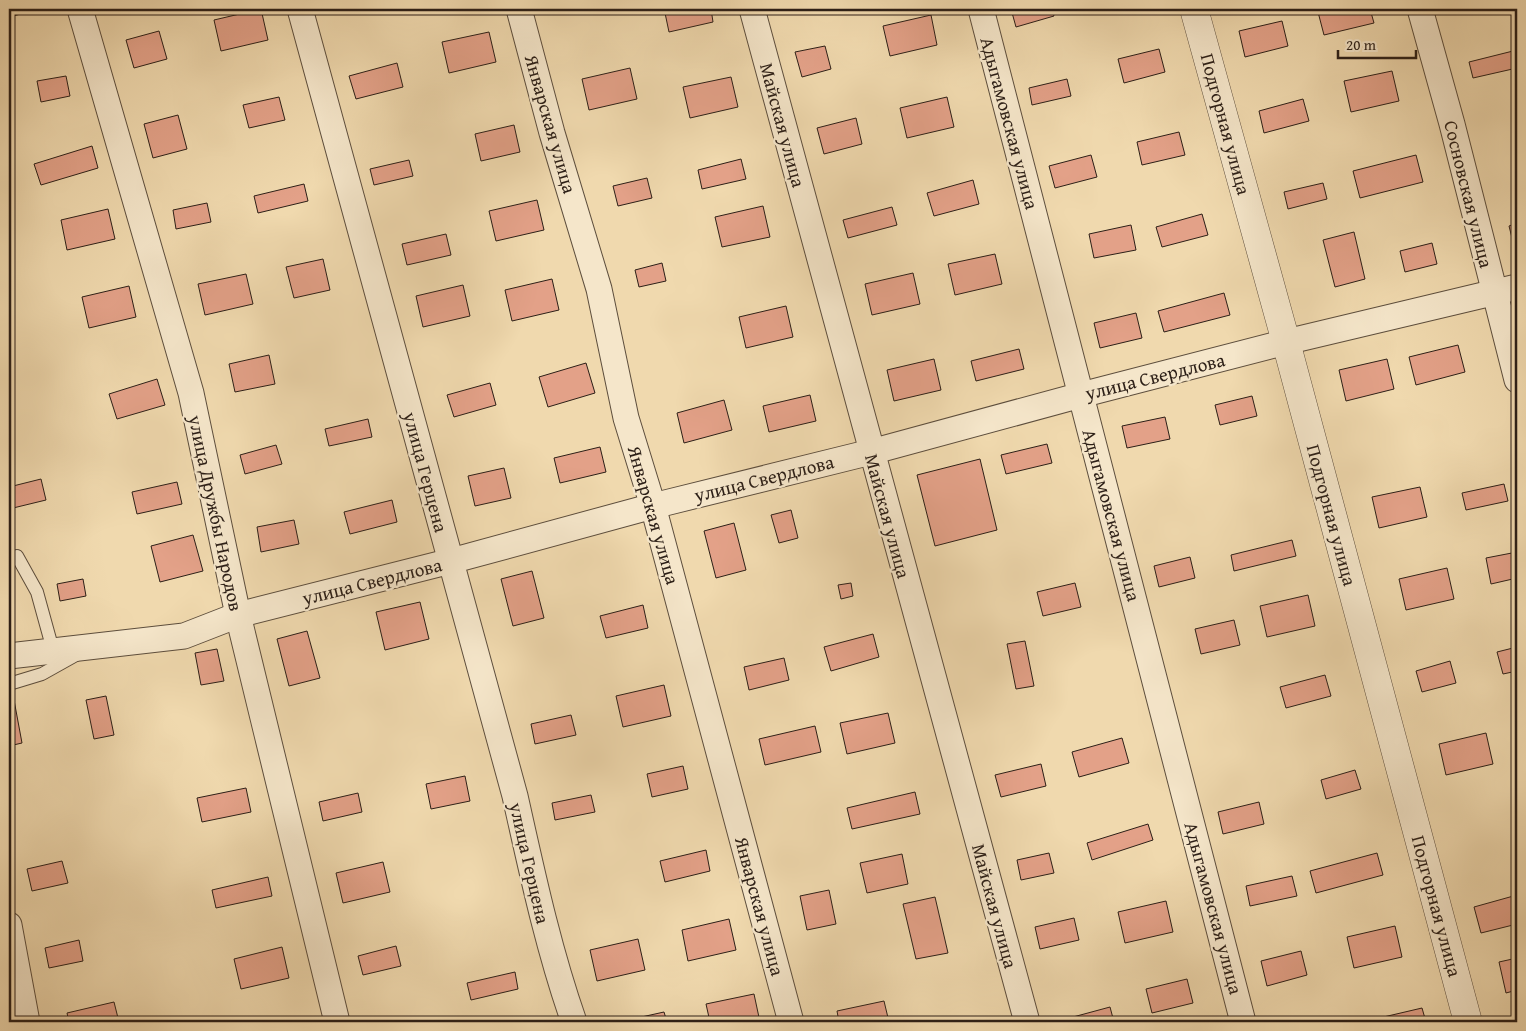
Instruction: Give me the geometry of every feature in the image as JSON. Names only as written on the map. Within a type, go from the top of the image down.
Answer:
[{"type":"street","name":"улица Дружбы Народов","points":[[80,9],[191,393],[238,615],[337,1022]]},
{"type":"street","name":"улица Герцена","points":[[300,9],[515,796],[540,912],[558,977],[574,1022]]},
{"type":"street","name":"Январская улица","points":[[518,9],[552,133],[599,289],[626,418],[653,506],[790,1022]]},
{"type":"street","name":"Майская улица","points":[[752,9],[1027,1022]]},
{"type":"street","name":"Адыгамовская улица","points":[[981,9],[1243,1022]]},
{"type":"street","name":"Подгорная улица","points":[[1194,9],[1286,342],[1468,1022]]},
{"type":"street","name":"Сосновская улица","points":[[1420,9],[1452,124],[1506,290],[1517,380]]},
{"type":"street","name":"улица Свердлова","points":[[9,656],[184,636],[238,615],[451,561],[653,506],[871,452],[1286,342],[1506,290]]},
{"type":"street","points":[[9,926],[28,1022]]},
{"type":"lane","points":[[17,556],[38,592],[53,650]]},
{"type":"lane","points":[[9,684],[42,674],[93,646]]},
{"type":"building","points":[[9,9],[40,9],[9,17]]},
{"type":"building","points":[[261,9],[268,40],[221,51],[214,20]]},
{"type":"building","points":[[685,9],[711,9],[713,22],[669,32],[665,13]]},
{"type":"building","points":[[1011,9],[1052,9],[1054,16],[1016,27]]},
{"type":"building","points":[[1331,9],[1370,9],[1374,23],[1324,35],[1318,12]]},
{"type":"building","points":[[931,15],[937,45],[890,56],[883,26]]},
{"type":"building","points":[[1282,21],[1288,46],[1245,57],[1239,31]]},
{"type":"building","points":[[159,31],[167,59],[134,68],[126,40]]},
{"type":"building","points":[[489,32],[496,62],[449,73],[442,42]]},
{"type":"building","points":[[825,46],[831,69],[802,77],[795,52]]},
{"type":"building","points":[[1159,49],[1165,72],[1124,83],[1118,59]]},
{"type":"building","points":[[1517,50],[1517,68],[1473,78],[1469,62]]},
{"type":"building","points":[[397,63],[403,87],[356,99],[349,76]]},
{"type":"building","points":[[630,68],[637,99],[589,110],[582,79]]},
{"type":"building","points":[[1392,71],[1399,101],[1351,112],[1344,81]]},
{"type":"building","points":[[66,76],[70,96],[41,102],[37,81]]},
{"type":"building","points":[[731,77],[738,107],[690,118],[683,87]]},
{"type":"building","points":[[1067,79],[1071,96],[1032,105],[1029,88]]},
{"type":"building","points":[[279,97],[285,120],[249,128],[243,105]]},
{"type":"building","points":[[947,97],[954,127],[907,138],[900,108]]},
{"type":"building","points":[[1303,99],[1309,121],[1264,133],[1259,111]]},
{"type":"building","points":[[178,115],[187,149],[153,158],[144,124]]},
{"type":"building","points":[[856,118],[862,144],[824,154],[817,128]]},
{"type":"building","points":[[514,125],[520,152],[481,161],[475,134]]},
{"type":"building","points":[[1179,132],[1185,155],[1142,165],[1137,142]]},
{"type":"building","points":[[92,146],[98,168],[41,185],[34,164]]},
{"type":"building","points":[[1091,155],[1097,177],[1055,188],[1049,166]]},
{"type":"building","points":[[1416,155],[1423,182],[1360,198],[1353,171]]},
{"type":"building","points":[[741,159],[746,179],[702,189],[698,170]]},
{"type":"building","points":[[409,160],[413,176],[374,185],[370,169]]},
{"type":"building","points":[[647,178],[652,198],[618,206],[613,186]]},
{"type":"building","points":[[973,180],[979,204],[934,216],[927,193]]},
{"type":"building","points":[[1323,183],[1327,199],[1288,209],[1284,192]]},
{"type":"building","points":[[304,184],[308,201],[258,213],[254,196]]},
{"type":"building","points":[[537,200],[544,230],[496,241],[489,211]]},
{"type":"building","points":[[207,203],[211,222],[176,229],[173,210]]},
{"type":"building","points":[[763,206],[770,237],[722,247],[715,217]]},
{"type":"building","points":[[892,207],[897,225],[848,238],[843,220]]},
{"type":"building","points":[[108,209],[115,239],[67,250],[61,220]]},
{"type":"building","points":[[1202,214],[1208,235],[1162,247],[1156,227]]},
{"type":"building","points":[[1517,223],[1517,245],[1514,246],[1509,226]]},
{"type":"building","points":[[1131,225],[1136,250],[1094,258],[1089,234]]},
{"type":"building","points":[[1354,232],[1365,279],[1335,287],[1323,240]]},
{"type":"building","points":[[446,234],[451,255],[407,265],[402,244]]},
{"type":"building","points":[[1432,243],[1437,264],[1405,272],[1400,251]]},
{"type":"building","points":[[995,254],[1002,284],[955,295],[948,264]]},
{"type":"building","points":[[323,259],[330,290],[294,298],[286,267]]},
{"type":"building","points":[[662,263],[666,281],[639,287],[635,270]]},
{"type":"building","points":[[913,273],[920,304],[872,315],[865,284]]},
{"type":"building","points":[[246,274],[253,304],[205,315],[198,284]]},
{"type":"building","points":[[552,279],[559,310],[512,321],[505,290]]},
{"type":"building","points":[[463,285],[470,316],[423,327],[416,296]]},
{"type":"building","points":[[129,286],[136,317],[89,328],[82,297]]},
{"type":"building","points":[[1224,293],[1230,315],[1164,332],[1158,311]]},
{"type":"building","points":[[786,306],[793,337],[746,348],[739,317]]},
{"type":"building","points":[[1136,313],[1142,338],[1100,348],[1094,323]]},
{"type":"building","points":[[1458,345],[1465,372],[1416,385],[1409,357]]},
{"type":"building","points":[[1019,349],[1024,369],[976,381],[971,361]]},
{"type":"building","points":[[269,355],[275,384],[235,392],[229,364]]},
{"type":"building","points":[[934,359],[941,390],[894,401],[887,370]]},
{"type":"building","points":[[1387,359],[1394,389],[1346,401],[1339,370]]},
{"type":"building","points":[[586,363],[595,393],[548,407],[539,377]]},
{"type":"building","points":[[157,379],[165,405],[117,419],[109,394]]},
{"type":"building","points":[[490,383],[496,405],[454,417],[447,395]]},
{"type":"building","points":[[810,395],[816,421],[769,432],[763,406]]},
{"type":"building","points":[[1252,396],[1257,416],[1220,425],[1215,405]]},
{"type":"building","points":[[724,400],[732,430],[684,443],[677,413]]},
{"type":"building","points":[[1165,417],[1170,439],[1127,448],[1122,426]]},
{"type":"building","points":[[368,419],[372,437],[329,446],[325,429]]},
{"type":"building","points":[[1047,444],[1052,463],[1006,474],[1001,455]]},
{"type":"building","points":[[276,445],[282,464],[245,474],[240,455]]},
{"type":"building","points":[[600,447],[606,472],[560,483],[554,458]]},
{"type":"building","points":[[980,459],[997,530],[935,546],[917,475]]},
{"type":"building","points":[[504,468],[511,498],[475,506],[468,476]]},
{"type":"building","points":[[41,479],[46,500],[9,509],[9,487]]},
{"type":"building","points":[[177,482],[182,504],[137,514],[132,492]]},
{"type":"building","points":[[1504,484],[1508,501],[1466,510],[1462,493]]},
{"type":"building","points":[[1420,487],[1427,517],[1379,528],[1372,497]]},
{"type":"building","points":[[392,500],[397,522],[350,534],[344,512]]},
{"type":"building","points":[[791,510],[798,538],[779,543],[771,515]]},
{"type":"building","points":[[294,520],[299,544],[261,552],[257,527]]},
{"type":"building","points":[[734,523],[746,570],[716,578],[704,531]]},
{"type":"building","points":[[193,535],[203,571],[160,582],[151,546]]},
{"type":"building","points":[[1292,540],[1296,556],[1234,571],[1231,555]]},
{"type":"building","points":[[1517,552],[1517,578],[1491,584],[1486,558]]},
{"type":"building","points":[[1190,557],[1195,578],[1159,587],[1154,566]]},
{"type":"building","points":[[1447,568],[1454,599],[1406,610],[1399,579]]},
{"type":"building","points":[[532,571],[544,618],[513,626],[501,579]]},
{"type":"building","points":[[83,579],[86,596],[60,601],[57,584]]},
{"type":"building","points":[[851,583],[853,596],[841,599],[838,585]]},
{"type":"building","points":[[1075,583],[1081,607],[1043,616],[1037,592]]},
{"type":"building","points":[[1308,595],[1315,626],[1267,637],[1260,606]]},
{"type":"building","points":[[420,602],[429,639],[385,650],[376,612]]},
{"type":"building","points":[[643,605],[648,628],[606,638],[600,616]]},
{"type":"building","points":[[1234,620],[1240,645],[1201,654],[1195,629]]},
{"type":"building","points":[[307,631],[320,678],[289,686],[277,639]]},
{"type":"building","points":[[873,634],[879,657],[831,671],[824,647]]},
{"type":"building","points":[[1025,641],[1034,686],[1016,689],[1007,644]]},
{"type":"building","points":[[1517,647],[1517,671],[1503,674],[1497,652]]},
{"type":"building","points":[[217,649],[224,681],[201,685],[195,653]]},
{"type":"building","points":[[784,658],[789,680],[749,690],[744,667]]},
{"type":"building","points":[[1450,661],[1456,683],[1422,692],[1416,671]]},
{"type":"building","points":[[1325,675],[1331,696],[1286,708],[1280,687]]},
{"type":"building","points":[[664,685],[671,716],[623,727],[616,696]]},
{"type":"building","points":[[106,696],[114,735],[94,739],[86,700]]},
{"type":"building","points":[[14,700],[22,743],[9,746],[9,701]]},
{"type":"building","points":[[888,713],[895,743],[847,754],[840,723]]},
{"type":"building","points":[[571,715],[576,735],[535,744],[531,724]]},
{"type":"building","points":[[815,726],[821,752],[765,765],[759,739]]},
{"type":"building","points":[[1486,733],[1493,764],[1446,775],[1439,744]]},
{"type":"building","points":[[1122,738],[1129,763],[1079,777],[1072,752]]},
{"type":"building","points":[[1041,764],[1046,786],[1001,797],[995,775]]},
{"type":"building","points":[[683,766],[688,789],[652,797],[647,774]]},
{"type":"building","points":[[1355,770],[1361,789],[1326,799],[1321,780]]},
{"type":"building","points":[[465,776],[470,801],[431,809],[426,784]]},
{"type":"building","points":[[246,788],[251,812],[202,822],[197,798]]},
{"type":"building","points":[[915,792],[920,814],[852,829],[847,808]]},
{"type":"building","points":[[358,793],[362,812],[323,821],[319,802]]},
{"type":"building","points":[[591,795],[595,812],[555,820],[552,803]]},
{"type":"building","points":[[1259,802],[1264,824],[1223,834],[1218,812]]},
{"type":"building","points":[[1148,824],[1153,840],[1092,860],[1087,843]]},
{"type":"building","points":[[706,850],[710,871],[665,882],[660,861]]},
{"type":"building","points":[[1049,853],[1054,873],[1021,880],[1017,860]]},
{"type":"building","points":[[1377,853],[1383,875],[1316,893],[1310,871]]},
{"type":"building","points":[[902,854],[908,884],[867,893],[860,863]]},
{"type":"building","points":[[62,861],[68,883],[32,891],[27,869]]},
{"type":"building","points":[[383,862],[390,892],[343,903],[336,873]]},
{"type":"building","points":[[1292,876],[1297,896],[1250,906],[1246,886]]},
{"type":"building","points":[[268,877],[272,896],[216,908],[212,890]]},
{"type":"building","points":[[829,890],[836,924],[807,930],[800,896]]},
{"type":"building","points":[[1517,895],[1517,924],[1481,933],[1474,907]]},
{"type":"building","points":[[935,897],[948,953],[916,959],[903,904]]},
{"type":"building","points":[[1166,901],[1173,932],[1125,943],[1118,912]]},
{"type":"building","points":[[1074,918],[1079,940],[1040,949],[1035,927]]},
{"type":"building","points":[[729,919],[736,950],[688,961],[682,930]]},
{"type":"building","points":[[1395,926],[1402,957],[1354,968],[1347,937]]},
{"type":"building","points":[[638,939],[645,970],[597,981],[590,950]]},
{"type":"building","points":[[79,940],[83,961],[49,968],[45,948]]},
{"type":"building","points":[[396,946],[401,966],[363,975],[358,956]]},
{"type":"building","points":[[282,947],[289,978],[241,989],[234,959]]},
{"type":"building","points":[[1301,951],[1307,975],[1267,986],[1261,961]]},
{"type":"building","points":[[1517,958],[1517,990],[1506,993],[1499,962]]},
{"type":"building","points":[[515,972],[518,989],[471,1000],[467,983]]},
{"type":"building","points":[[1187,979],[1193,1003],[1152,1013],[1146,989]]},
{"type":"building","points":[[754,994],[760,1022],[710,1022],[706,1004]]},
{"type":"building","points":[[884,1001],[889,1022],[839,1022],[837,1011]]},
{"type":"building","points":[[114,1002],[119,1022],[69,1022],[67,1013]]},
{"type":"building","points":[[1110,1007],[1114,1022],[1063,1022],[1062,1020]]},
{"type":"building","points":[[1422,1008],[1426,1022],[1376,1022],[1375,1019]]},
{"type":"building","points":[[664,1012],[667,1022],[619,1022]]}]
